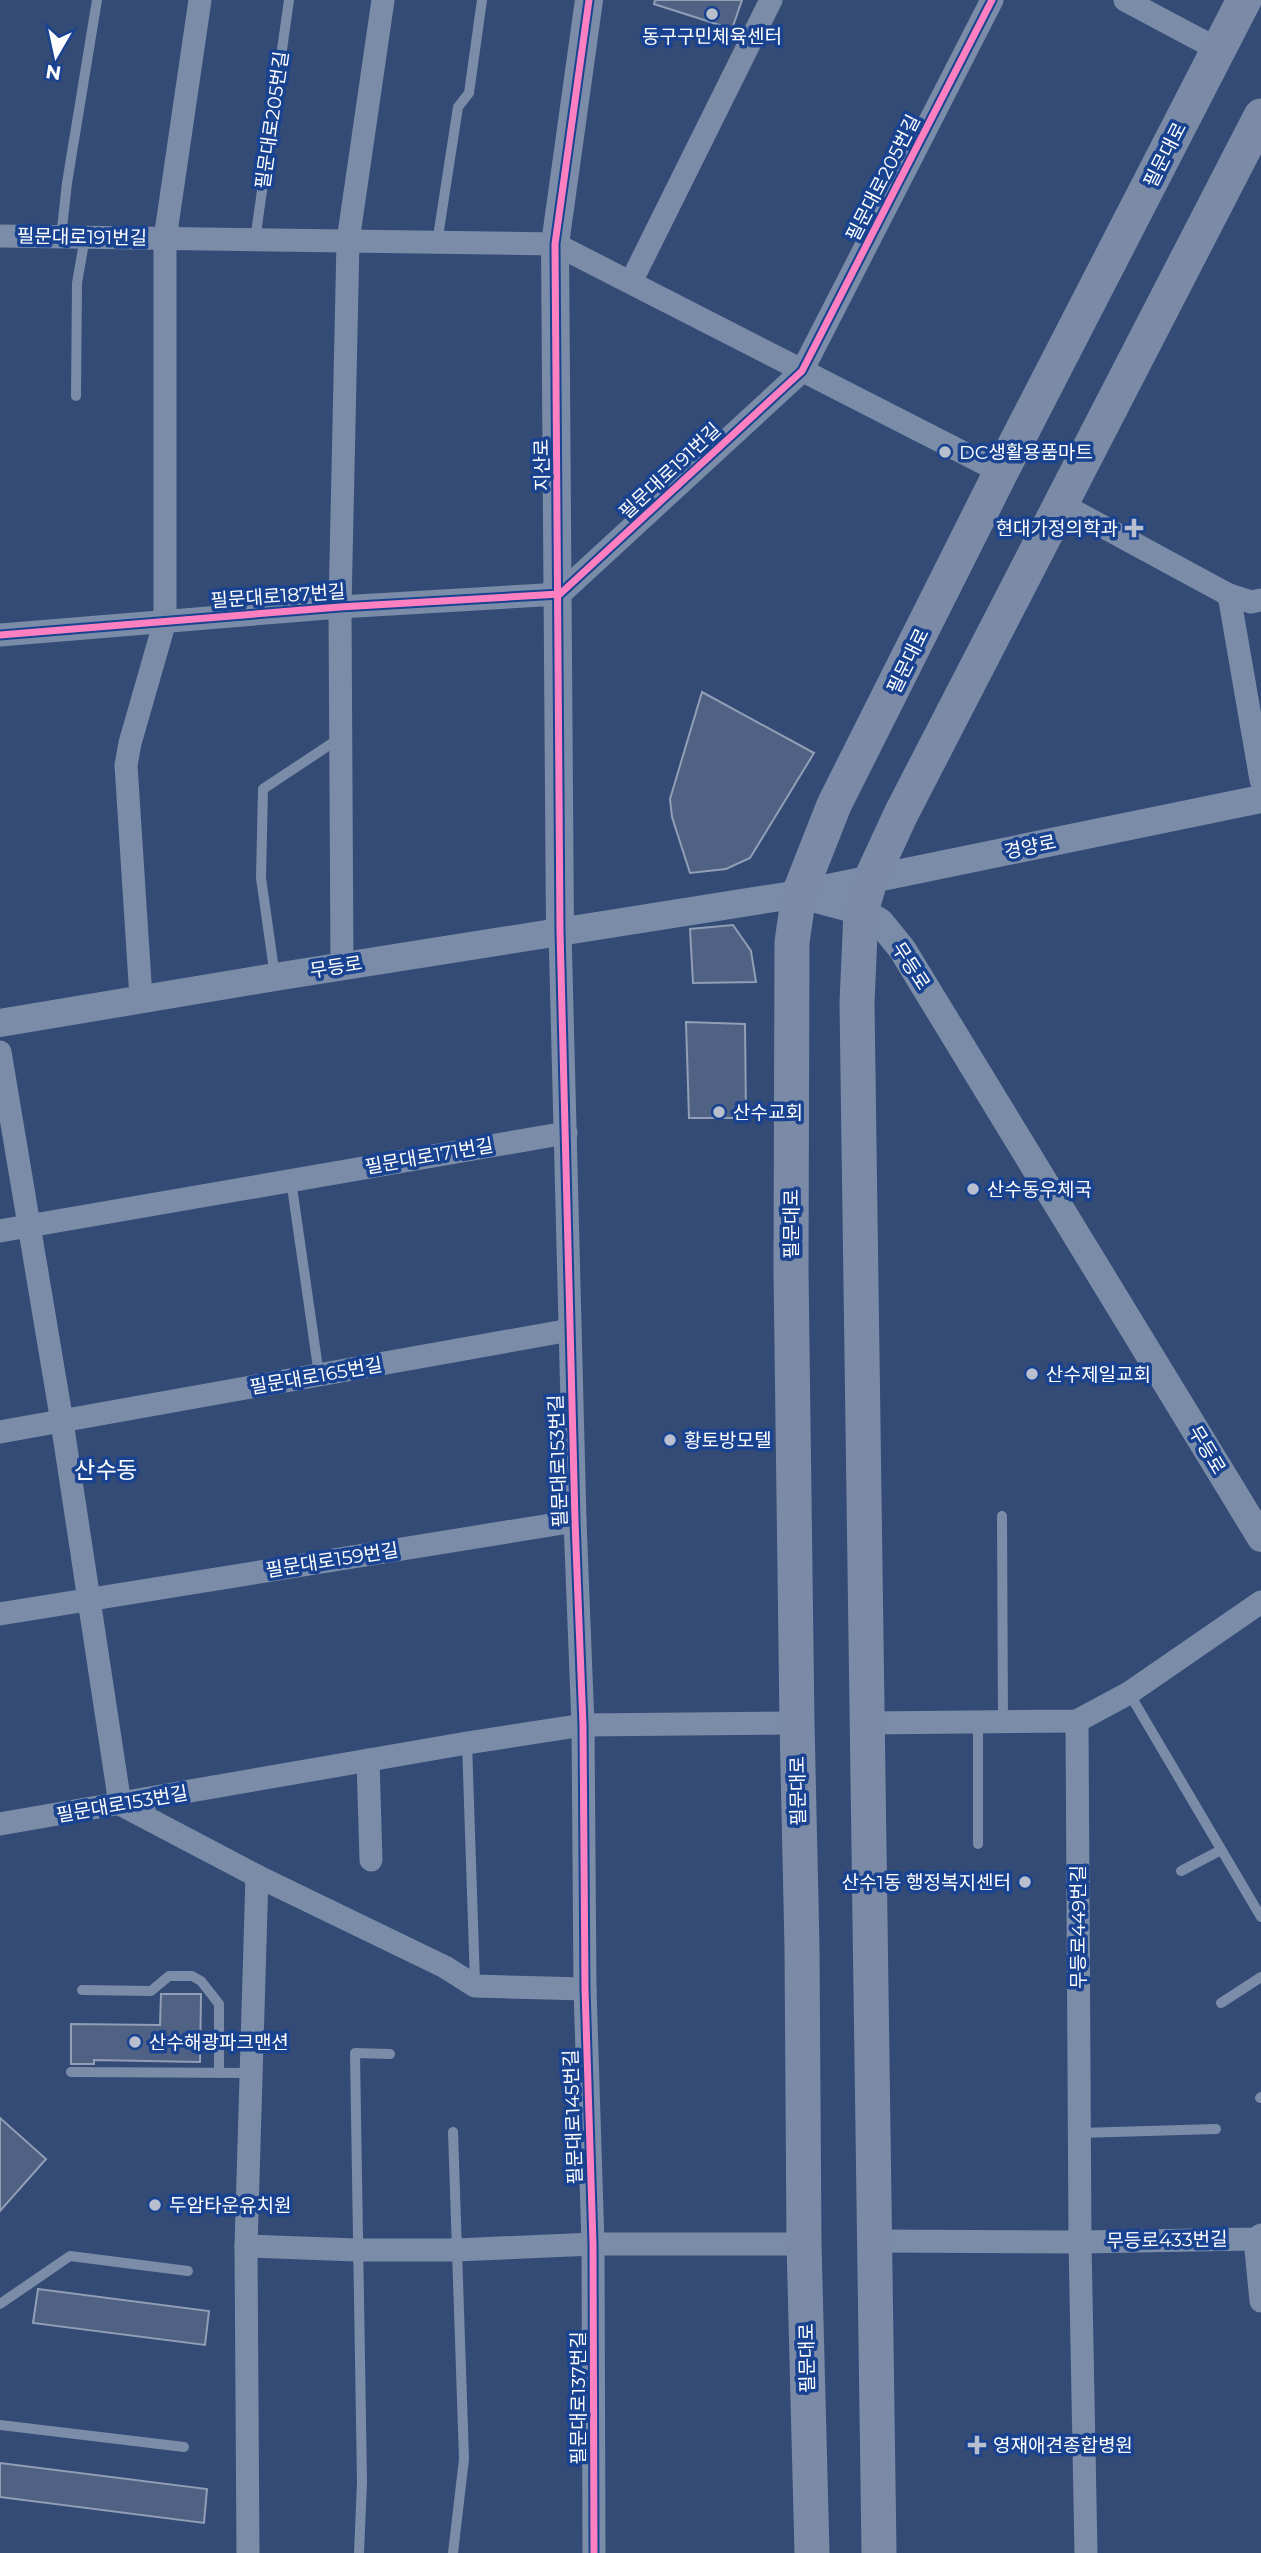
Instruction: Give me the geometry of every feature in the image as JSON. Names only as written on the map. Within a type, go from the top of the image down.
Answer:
[{"type":"main road","name":"필문대로","points":[[812,2553],[804,2244],[802,1934],[791,1271],[792,942],[799,894],[834,805],[1001,472],[1244,0]]},
{"type":"main road","points":[[879,2553],[857,1003],[865,896],[907,802],[1261,117]]},
{"type":"street","points":[[165,239],[200,0]]},
{"type":"street","points":[[340,607],[348,242],[383,0]]},
{"type":"street","name":"지산로","points":[[560,931],[555,244],[589,0]]},
{"type":"street","points":[[631,282],[771,0]]},
{"type":"street","name":"필문대로205번길","points":[[802,371],[992,0]]},
{"type":"street","points":[[1125,0],[1219,50]]},
{"type":"street","name":"필문대로191번길","points":[[0,236],[555,244],[1001,472]]},
{"type":"street","name":"필문대로191번길","points":[[165,239],[165,621]]},
{"type":"street","name":"필문대로191번길","points":[[559,594],[802,371]]},
{"type":"street","points":[[1061,504],[1229,595],[1258,595]]},
{"type":"street","name":"필문대로187번길","points":[[0,635],[340,607],[559,594]]},
{"type":"street","points":[[1229,595],[1261,780]]},
{"type":"street","name":"필문대로187번길","points":[[340,607],[342,966]]},
{"type":"street","points":[[141,998],[126,765],[165,621]]},
{"type":"street","name":"경양로","points":[[799,894],[865,896],[1261,799]]},
{"type":"street","name":"무등로","points":[[0,1023],[275,976],[799,894]]},
{"type":"street","name":"무등로","points":[[865,896],[880,922],[902,949],[1261,1538]]},
{"type":"street","name":"필문대로153번길","points":[[560,931],[583,1725],[585,1989]]},
{"type":"street","points":[[0,1052],[62,1422],[120,1804],[257,1876],[445,1967],[475,1986],[585,1989]]},
{"type":"street","name":"필문대로171번길","points":[[0,1231],[566,1133]]},
{"type":"street","name":"필문대로165번길","points":[[0,1432],[570,1330]]},
{"type":"street","name":"필문대로159번길","points":[[0,1614],[575,1521]]},
{"type":"street","points":[[867,1723],[1077,1721],[1129,1693],[1261,1602]]},
{"type":"street","name":"무등로449번길","points":[[1077,1721],[1080,2242],[1086,2553]]},
{"type":"street","name":"필문대로153번길","points":[[0,1824],[583,1725],[797,1723]]},
{"type":"street","points":[[368,1760],[370,1860]]},
{"type":"street","points":[[248,2553],[246,2246],[257,1876]]},
{"type":"street","name":"필문대로145번길","points":[[585,1989],[593,2244]]},
{"type":"street","name":"무등로433번길","points":[[1080,2242],[1258,2237],[1261,2301]]},
{"type":"street","points":[[875,2241],[1080,2242]]},
{"type":"street","points":[[246,2246],[456,2250],[593,2244],[804,2244]]},
{"type":"street","name":"필문대로137번길","points":[[593,2244],[594,2553]]},
{"type":"lane","points":[[61,237],[67,183],[97,0]]},
{"type":"lane","name":"필문대로205번길","points":[[255,240],[289,0]]},
{"type":"lane","points":[[437,243],[458,107],[469,93],[482,0]]},
{"type":"lane","points":[[76,396],[77,283],[85,237]]},
{"type":"lane","points":[[275,976],[261,878],[263,789],[340,738]]},
{"type":"lane","points":[[291,1179],[318,1375]]},
{"type":"lane","points":[[1002,1516],[1003,1722]]},
{"type":"lane","points":[[1129,1693],[1261,1917]]},
{"type":"lane","points":[[978,1722],[978,1844]]},
{"type":"lane","points":[[467,1743],[475,1986]]},
{"type":"lane","points":[[1181,1871],[1221,1850]]},
{"type":"lane","points":[[82,1990],[151,1991],[169,1976],[192,1976],[201,1981],[219,2004],[219,2073]]},
{"type":"lane","points":[[1221,2003],[1261,1977]]},
{"type":"lane","points":[[359,2553],[362,2482],[355,2053],[390,2054]]},
{"type":"lane","points":[[71,2072],[251,2073]]},
{"type":"lane","points":[[1079,2133],[1216,2129]]},
{"type":"lane","points":[[453,2132],[464,2459],[453,2553]]},
{"type":"lane","points":[[0,2304],[70,2256],[188,2270]]},
{"type":"lane","points":[[0,2425],[184,2447]]},
{"type":"building","name":"동구구민체육센터","points":[[655,0],[742,0],[732,29],[654,4]]},
{"type":"building","points":[[702,692],[814,753],[750,858],[726,869],[690,873],[672,817],[670,799]]},
{"type":"building","points":[[733,925],[751,951],[756,982],[693,983],[690,929]]},
{"type":"building","points":[[686,1022],[745,1024],[746,1118],[689,1118]]},
{"type":"building","name":"산수해광파크맨션","points":[[161,1994],[201,1994],[200,2062],[94,2060],[94,2064],[71,2064],[71,2024],[160,2025]]},
{"type":"building","points":[[0,2118],[46,2159],[0,2211]]},
{"type":"building","points":[[38,2289],[209,2311],[205,2345],[33,2323]]},
{"type":"building","points":[[0,2463],[207,2489],[204,2523],[0,2497]]},
{"type":"cycle path","points":[[589,0],[555,244],[560,931],[583,1725],[585,1989],[593,2244],[594,2553]]},
{"type":"cycle path","points":[[0,635],[340,607],[560,594],[802,371],[992,0]]},
{"type":"place","name":"동구구민체육센터","points":[[712,14]]},
{"type":"place","name":"DC생활용품마트","points":[[945,452]]},
{"type":"place","name":"현대가정의학과","points":[[1134,528]]},
{"type":"place","name":"산수교회","points":[[719,1112]]},
{"type":"place","name":"산수동우체국","points":[[973,1189]]},
{"type":"place","name":"산수제일교회","points":[[1032,1374]]},
{"type":"place","name":"황토방모텔","points":[[670,1440]]},
{"type":"place","name":"산수1동 행정복지센터","points":[[1025,1882]]},
{"type":"place","name":"산수해광파크맨션","points":[[135,2042]]},
{"type":"place","name":"두암타운유치원","points":[[155,2205]]},
{"type":"place","name":"영재애견종합병원","points":[[977,2445]]},
{"type":"district","name":"산수동","points":[[106,1470]]}]
